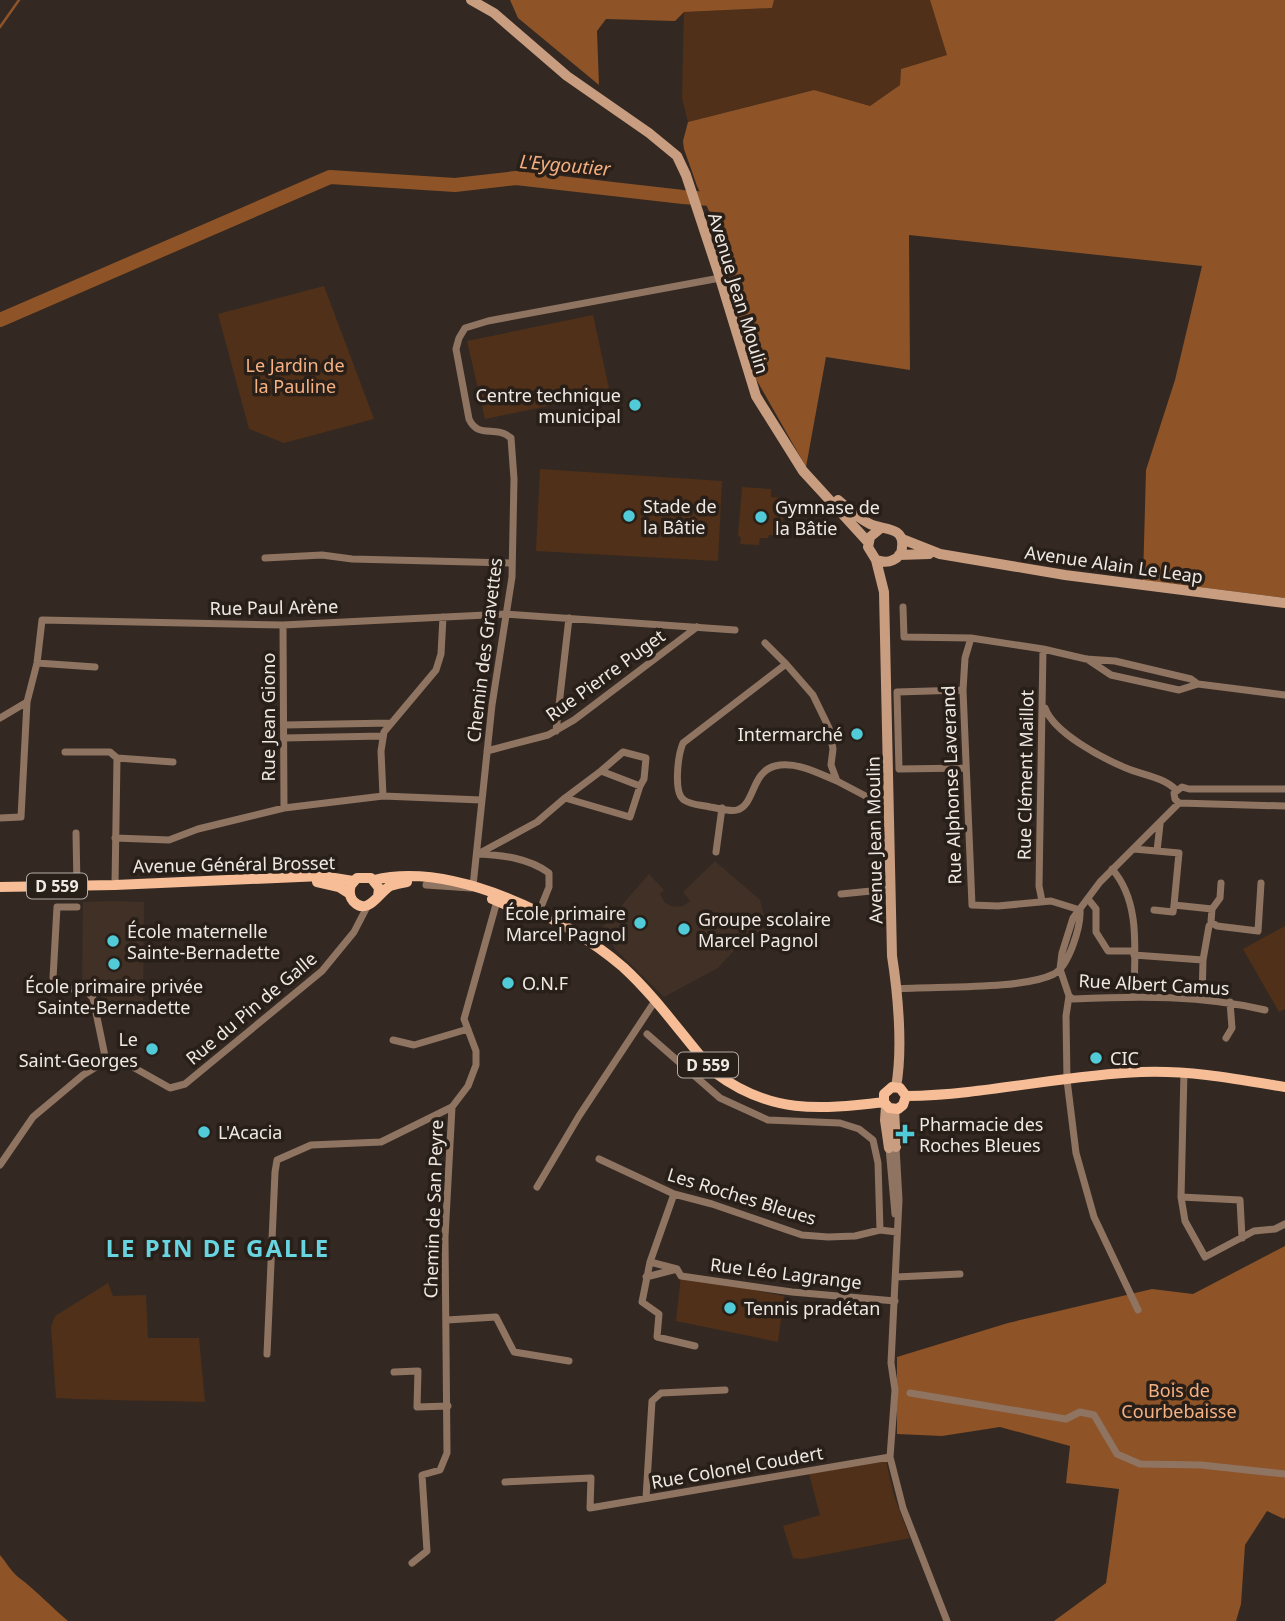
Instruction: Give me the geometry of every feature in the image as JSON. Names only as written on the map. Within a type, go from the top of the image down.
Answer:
[{"type":"main road","name":"Avenue Général Brosset","points":[[0,887],[322,876],[354,881]]},
{"type":"main road","points":[[366,876],[374,880],[379,888],[378,897],[368,905],[353,898],[354,881],[366,876]]},
{"type":"main road","name":"D 559","points":[[374,880],[398,877],[473,886],[519,901],[576,933],[625,969],[714,1072],[749,1094],[792,1107],[815,1109],[888,1106]]},
{"type":"main road","name":"Avenue Général Brosset","points":[[115,885],[153,888],[309,881],[330,884],[353,898]]},
{"type":"main road","name":"D 559","points":[[378,897],[386,889],[408,882],[471,893],[576,933]]},
{"type":"main road","points":[[906,1096],[982,1091],[1139,1072],[1184,1072],[1285,1087]]},
{"type":"main road","points":[[896,1087],[906,1096],[903,1105],[888,1106],[886,1091],[896,1087]]},
{"type":"street","name":"Avenue Jean Moulin","points":[[471,0],[500,18],[593,96],[649,133],[670,150],[681,165],[720,278],[752,387],[807,475],[868,542]]},
{"type":"street","name":"Chemin des Gravettes","points":[[473,886],[481,800],[512,563],[514,479],[511,438],[503,432],[478,431],[469,419],[456,349],[465,328],[488,321],[720,278]]},
{"type":"street","name":"Avenue Jean Moulin","points":[[807,475],[856,516],[881,528]]},
{"type":"street","points":[[881,528],[893,529],[902,539],[902,548],[896,558],[884,562],[876,560],[870,553],[868,542],[873,533],[881,528]]},
{"type":"street","name":"Avenue Alain Le Leap","points":[[902,539],[940,554],[1065,575],[1285,603]]},
{"type":"street","name":"Avenue Alain Le Leap","points":[[896,558],[940,554]]},
{"type":"street","points":[[265,558],[322,555],[352,559],[512,563]]},
{"type":"street","name":"Avenue Jean Moulin","points":[[884,592],[896,558]]},
{"type":"street","name":"Avenue Jean Moulin","points":[[876,560],[884,592],[892,956],[897,989],[896,1087]]},
{"type":"street","points":[[903,607],[904,637],[971,638],[1044,649],[1086,659],[1115,660],[1191,679],[1198,684]]},
{"type":"street","name":"Rue Paul Arène","points":[[37,663],[42,620],[283,625],[506,614],[735,630]]},
{"type":"street","points":[[383,796],[381,751],[384,732],[436,670],[442,654],[443,617]]},
{"type":"street","points":[[556,731],[569,618]]},
{"type":"street","name":"Rue Jean Giono","points":[[283,625],[284,808]]},
{"type":"street","name":"Rue Pierre Puget","points":[[487,751],[548,736],[574,720],[698,626]]},
{"type":"street","name":"Rue Alphonse Laverand","points":[[971,638],[965,658],[962,690],[972,905],[998,906],[1051,901],[1080,910]]},
{"type":"street","points":[[765,643],[813,695],[829,728],[833,749],[831,765],[837,781]]},
{"type":"street","name":"Rue Clément Maillot","points":[[1042,901],[1039,876],[1044,649]]},
{"type":"street","points":[[1086,659],[1111,675],[1179,690],[1198,684],[1285,695]]},
{"type":"street","points":[[0,818],[21,817],[27,702],[37,663],[95,667]]},
{"type":"street","points":[[786,664],[683,743],[677,791],[681,799],[689,803],[737,810],[746,805],[758,777],[770,767],[785,764],[837,781],[875,801],[889,800]]},
{"type":"street","points":[[962,690],[897,692],[899,769],[966,768]]},
{"type":"street","points":[[1043,701],[1054,724],[1074,739],[1126,768],[1165,782],[1176,790]]},
{"type":"street","points":[[0,718],[27,702]]},
{"type":"street","points":[[284,725],[391,723]]},
{"type":"street","points":[[284,737],[383,736]]},
{"type":"street","points":[[65,752],[110,752],[117,758],[173,762]]},
{"type":"street","points":[[478,854],[537,822],[565,798],[623,752],[646,758],[630,817],[565,798]]},
{"type":"street","points":[[115,885],[117,758]]},
{"type":"street","points":[[601,771],[640,786]]},
{"type":"street","points":[[1179,803],[1174,796],[1176,790],[1182,787],[1285,789]]},
{"type":"street","points":[[1189,789],[1192,797],[1189,802]]},
{"type":"street","points":[[115,838],[169,840],[198,829],[284,808],[383,796],[481,800]]},
{"type":"street","points":[[897,989],[1021,982],[1043,977],[1060,969],[1068,958],[1081,920],[1080,910],[1112,869],[1179,803],[1285,806]]},
{"type":"street","points":[[716,852],[722,808]]},
{"type":"street","points":[[1157,851],[1160,824]]},
{"type":"street","points":[[76,832],[77,886]]},
{"type":"street","points":[[1134,849],[1179,853],[1173,912],[1154,911]]},
{"type":"street","points":[[478,854],[518,860],[539,866],[549,873],[549,887],[538,912]]},
{"type":"street","points":[[1112,869],[1122,880],[1133,911],[1134,997]]},
{"type":"street","points":[[1202,999],[1203,960],[1212,909],[1220,898],[1221,883]]},
{"type":"street","points":[[1210,924],[1258,931],[1261,883]]},
{"type":"street","points":[[426,885],[464,888],[473,886]]},
{"type":"street","points":[[841,894],[891,889]]},
{"type":"street","points":[[353,898],[358,920],[354,932]]},
{"type":"street","points":[[1088,899],[1096,909],[1096,932],[1108,951],[1203,960]]},
{"type":"street","name":"Chemin de San Peyre","points":[[412,1563],[427,1551],[422,1475],[440,1470],[447,1453],[445,1237],[452,1107],[468,1086],[475,1065],[476,1051],[464,1019],[497,901]]},
{"type":"street","name":"Rue du Pin de Galle","points":[[106,1060],[118,1060],[170,1088],[181,1087],[322,971],[354,932],[368,905]]},
{"type":"street","points":[[1174,905],[1212,909]]},
{"type":"street","points":[[0,1166],[33,1118],[83,1075],[106,1060],[93,998],[85,989],[65,989],[53,978],[57,907],[77,907]]},
{"type":"street","name":"Rue Albert Camus","points":[[1060,969],[1069,996],[1073,999],[1202,999],[1265,1010]]},
{"type":"street","points":[[52,992],[59,984]]},
{"type":"street","points":[[1069,996],[1066,1016],[1067,1080],[1076,1153],[1094,1217],[1138,1310]]},
{"type":"street","points":[[537,1186],[579,1116],[655,1001]]},
{"type":"street","points":[[1226,1038],[1232,1028],[1230,1002]]},
{"type":"street","points":[[393,1040],[414,1045],[468,1029]]},
{"type":"street","points":[[648,1034],[720,1098],[768,1120],[840,1123],[859,1129],[873,1140],[878,1163],[880,1230]]},
{"type":"street","points":[[1184,1072],[1181,1197],[1185,1221],[1205,1257],[1254,1231],[1275,1229],[1285,1224]]},
{"type":"street","points":[[888,1106],[885,1120],[892,1147],[897,1232],[891,1363],[895,1390],[890,1457],[903,1508],[947,1621]]},
{"type":"street","points":[[267,1354],[277,1160],[311,1145],[381,1142],[452,1107]]},
{"type":"street","name":"Les Roches Bleues","points":[[599,1159],[674,1194],[802,1235],[828,1237],[855,1236],[880,1230],[897,1232]]},
{"type":"street","points":[[674,1194],[650,1262],[642,1301],[659,1314],[657,1337],[695,1346]]},
{"type":"street","points":[[1181,1197],[1240,1200],[1242,1238]]},
{"type":"street","name":"Rue Léo Lagrange","points":[[650,1262],[677,1269],[681,1276],[792,1292],[895,1301]]},
{"type":"street","points":[[646,1278],[677,1269]]},
{"type":"street","points":[[896,1277],[960,1274]]},
{"type":"street","points":[[447,1320],[496,1317],[514,1352],[569,1361]]},
{"type":"street","points":[[394,1372],[418,1371],[417,1407],[448,1406]]},
{"type":"street","points":[[646,1498],[652,1401],[661,1393],[725,1390]]},
{"type":"street","points":[[910,1393],[1066,1419],[1080,1412],[1094,1415],[1117,1454],[1140,1464],[1201,1465],[1285,1474]]},
{"type":"street","name":"Rue Colonel Coudert","points":[[505,1482],[591,1478],[590,1508],[890,1457]]},
{"type":"shaded area","name":"Groupe scolaire Marcel Pagnol","points":[[715,861],[760,900],[767,928],[741,943],[718,968],[664,997],[615,949],[610,939],[600,930],[649,874],[664,890],[660,894],[665,903],[674,907],[683,906],[690,901],[683,892]]},
{"type":"shaded area","name":"École maternelle Sainte-Bernadette","points":[[83,902],[144,902],[143,1007],[105,1015],[99,986],[82,981]]},
{"type":"shaded area","points":[[0,1555],[15,1575],[68,1621],[0,1621]]},
{"type":"green space","points":[[510,0],[774,0],[772,8],[684,12],[675,21],[606,19],[597,31],[599,85],[518,18]]},
{"type":"green space","points":[[774,0],[930,0],[948,55],[901,69],[900,85],[870,106],[813,90],[688,122],[682,98],[684,12],[772,8]]},
{"type":"green space","points":[[930,0],[1285,0],[1285,598],[1143,580],[1146,470],[1175,380],[1202,266],[909,235],[910,370],[826,357],[806,467],[756,379],[710,213],[684,149],[683,141],[688,122],[814,90],[870,106],[900,85],[901,69],[947,55]]},
{"type":"green space","name":"Le Jardin de la Pauline","points":[[324,286],[374,419],[284,443],[249,429],[218,314]]},
{"type":"green space","points":[[593,315],[610,393],[485,419],[467,341]]},
{"type":"green space","name":"Stade de la Bâtie","points":[[540,469],[722,481],[718,561],[536,551]]},
{"type":"green space","name":"Gymnase de la Bâtie","points":[[742,487],[771,489],[771,497],[784,498],[782,536],[769,535],[768,538],[760,538],[759,545],[740,544],[741,537],[738,536]]},
{"type":"green space","points":[[1285,926],[1285,1009],[1279,1012],[1243,949]]},
{"type":"green space","name":"Bois de Courbebaisse","points":[[1285,1246],[1285,1517],[1284,1519],[1267,1511],[1245,1545],[1241,1604],[1236,1621],[1054,1621],[1106,1583],[1119,1489],[1066,1483],[1070,1446],[1000,1427],[942,1436],[897,1434],[897,1357],[1008,1323],[1152,1289],[1193,1294]]},
{"type":"green space","name":"Tennis pradétan","points":[[681,1276],[784,1296],[778,1342],[676,1321]]},
{"type":"green space","points":[[108,1283],[113,1296],[146,1295],[148,1338],[199,1338],[205,1402],[56,1398],[51,1327],[55,1316]]},
{"type":"green space","points":[[886,1461],[894,1496],[910,1538],[802,1559],[793,1558],[783,1526],[820,1515],[809,1474]]},
{"type":"waterway","points":[[0,27],[19,0]]},
{"type":"waterway","name":"L'Eygoutier","points":[[0,320],[330,177],[455,185],[516,178],[683,197],[777,204],[1044,0]]},
{"type":"place","name":"Centre technique municipal","points":[[635,405]]},
{"type":"place","name":"Stade de la Bâtie","points":[[629,516]]},
{"type":"place","name":"Gymnase de la Bâtie","points":[[761,517]]},
{"type":"place","name":"Intermarché","points":[[857,734]]},
{"type":"place","name":"École primaire Marcel Pagnol","points":[[640,923]]},
{"type":"place","name":"Groupe scolaire Marcel Pagnol","points":[[684,929]]},
{"type":"place","name":"École maternelle Sainte-Bernadette","points":[[113,941]]},
{"type":"place","name":"École primaire privée Sainte-Bernadette","points":[[114,964]]},
{"type":"place","name":"O.N.F","points":[[508,983]]},
{"type":"place","name":"Le Saint-Georges","points":[[152,1049]]},
{"type":"place","name":"CIC","points":[[1096,1058]]},
{"type":"place","name":"L'Acacia","points":[[204,1132]]},
{"type":"place","name":"Pharmacie des Roches Bleues","points":[[905,1134]]},
{"type":"place","name":"Tennis pradétan","points":[[730,1308]]},
{"type":"district","name":"LE PIN DE GALLE","points":[[218,1247]]}]
